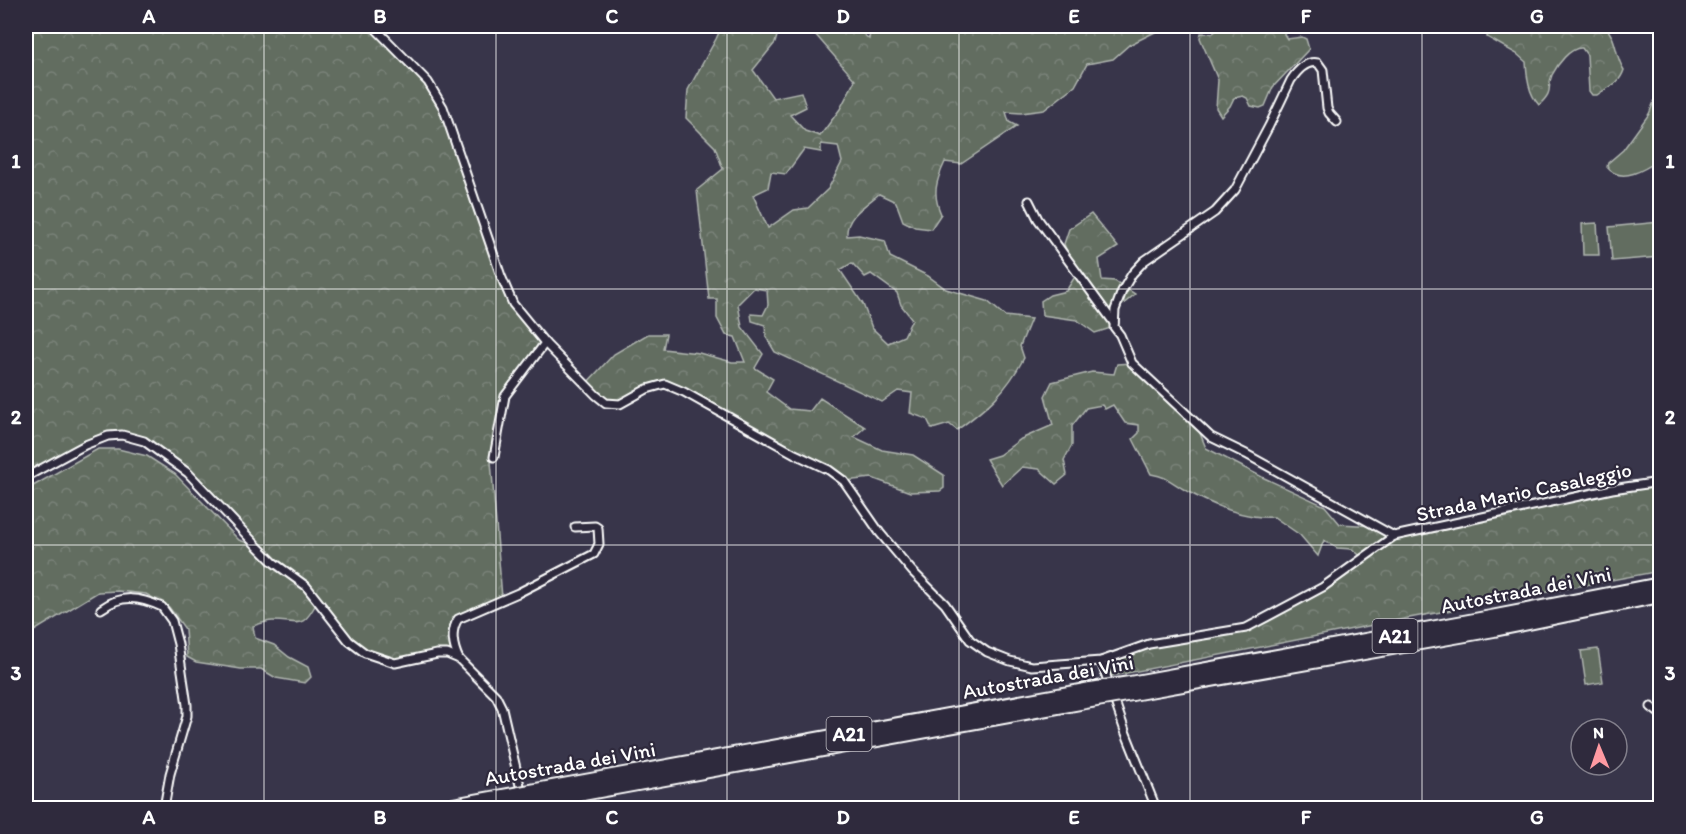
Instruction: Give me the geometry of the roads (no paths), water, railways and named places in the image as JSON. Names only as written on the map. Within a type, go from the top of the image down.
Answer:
[{"type":"highway","name":"Autostrada dei Vini","points":[[1131,688],[1660,585]]},
{"type":"highway","name":"Autostrada dei Vini","points":[[442,808],[609,783],[1131,688],[1494,629],[1660,595]]},
{"type":"highway","name":"Autostrada dei Vini","points":[[501,808],[609,783]]},
{"type":"street","points":[[373,26],[428,82],[443,107],[501,276],[513,303],[545,343],[596,395],[606,403],[620,404],[647,389],[665,384],[829,470],[844,481],[880,533],[912,571],[945,604],[970,640],[987,652],[1010,662],[1032,666],[1101,661],[1149,644],[1246,628],[1323,588],[1394,536],[1211,437],[1132,363],[1114,323],[1038,219],[1029,201]]},
{"type":"street","points":[[1114,323],[1115,310],[1132,274],[1144,261],[1225,204],[1235,190],[1291,80],[1300,68],[1310,62],[1318,63],[1323,70],[1327,108],[1337,122]]},
{"type":"street","points":[[494,457],[505,396],[545,343]]},
{"type":"street","points":[[26,477],[108,436],[122,435],[144,441],[201,485],[218,507],[273,562],[306,586],[349,641],[365,652],[395,663],[436,654],[447,654],[459,659]]},
{"type":"street","name":"Strada Mario Casaleggio","points":[[1394,536],[1605,490],[1660,482]]},
{"type":"street","points":[[525,808],[502,708],[496,696],[459,659],[454,649],[455,624],[458,619],[518,593],[594,554],[599,544],[598,528],[595,526],[575,527]]},
{"type":"street","points":[[100,609],[110,602],[128,598],[162,607],[172,621],[178,644],[187,716],[170,774],[164,808]]},
{"type":"street","points":[[1101,661],[1125,731],[1156,808]]},
{"type":"street","points":[[1651,707],[1660,714]]}]
